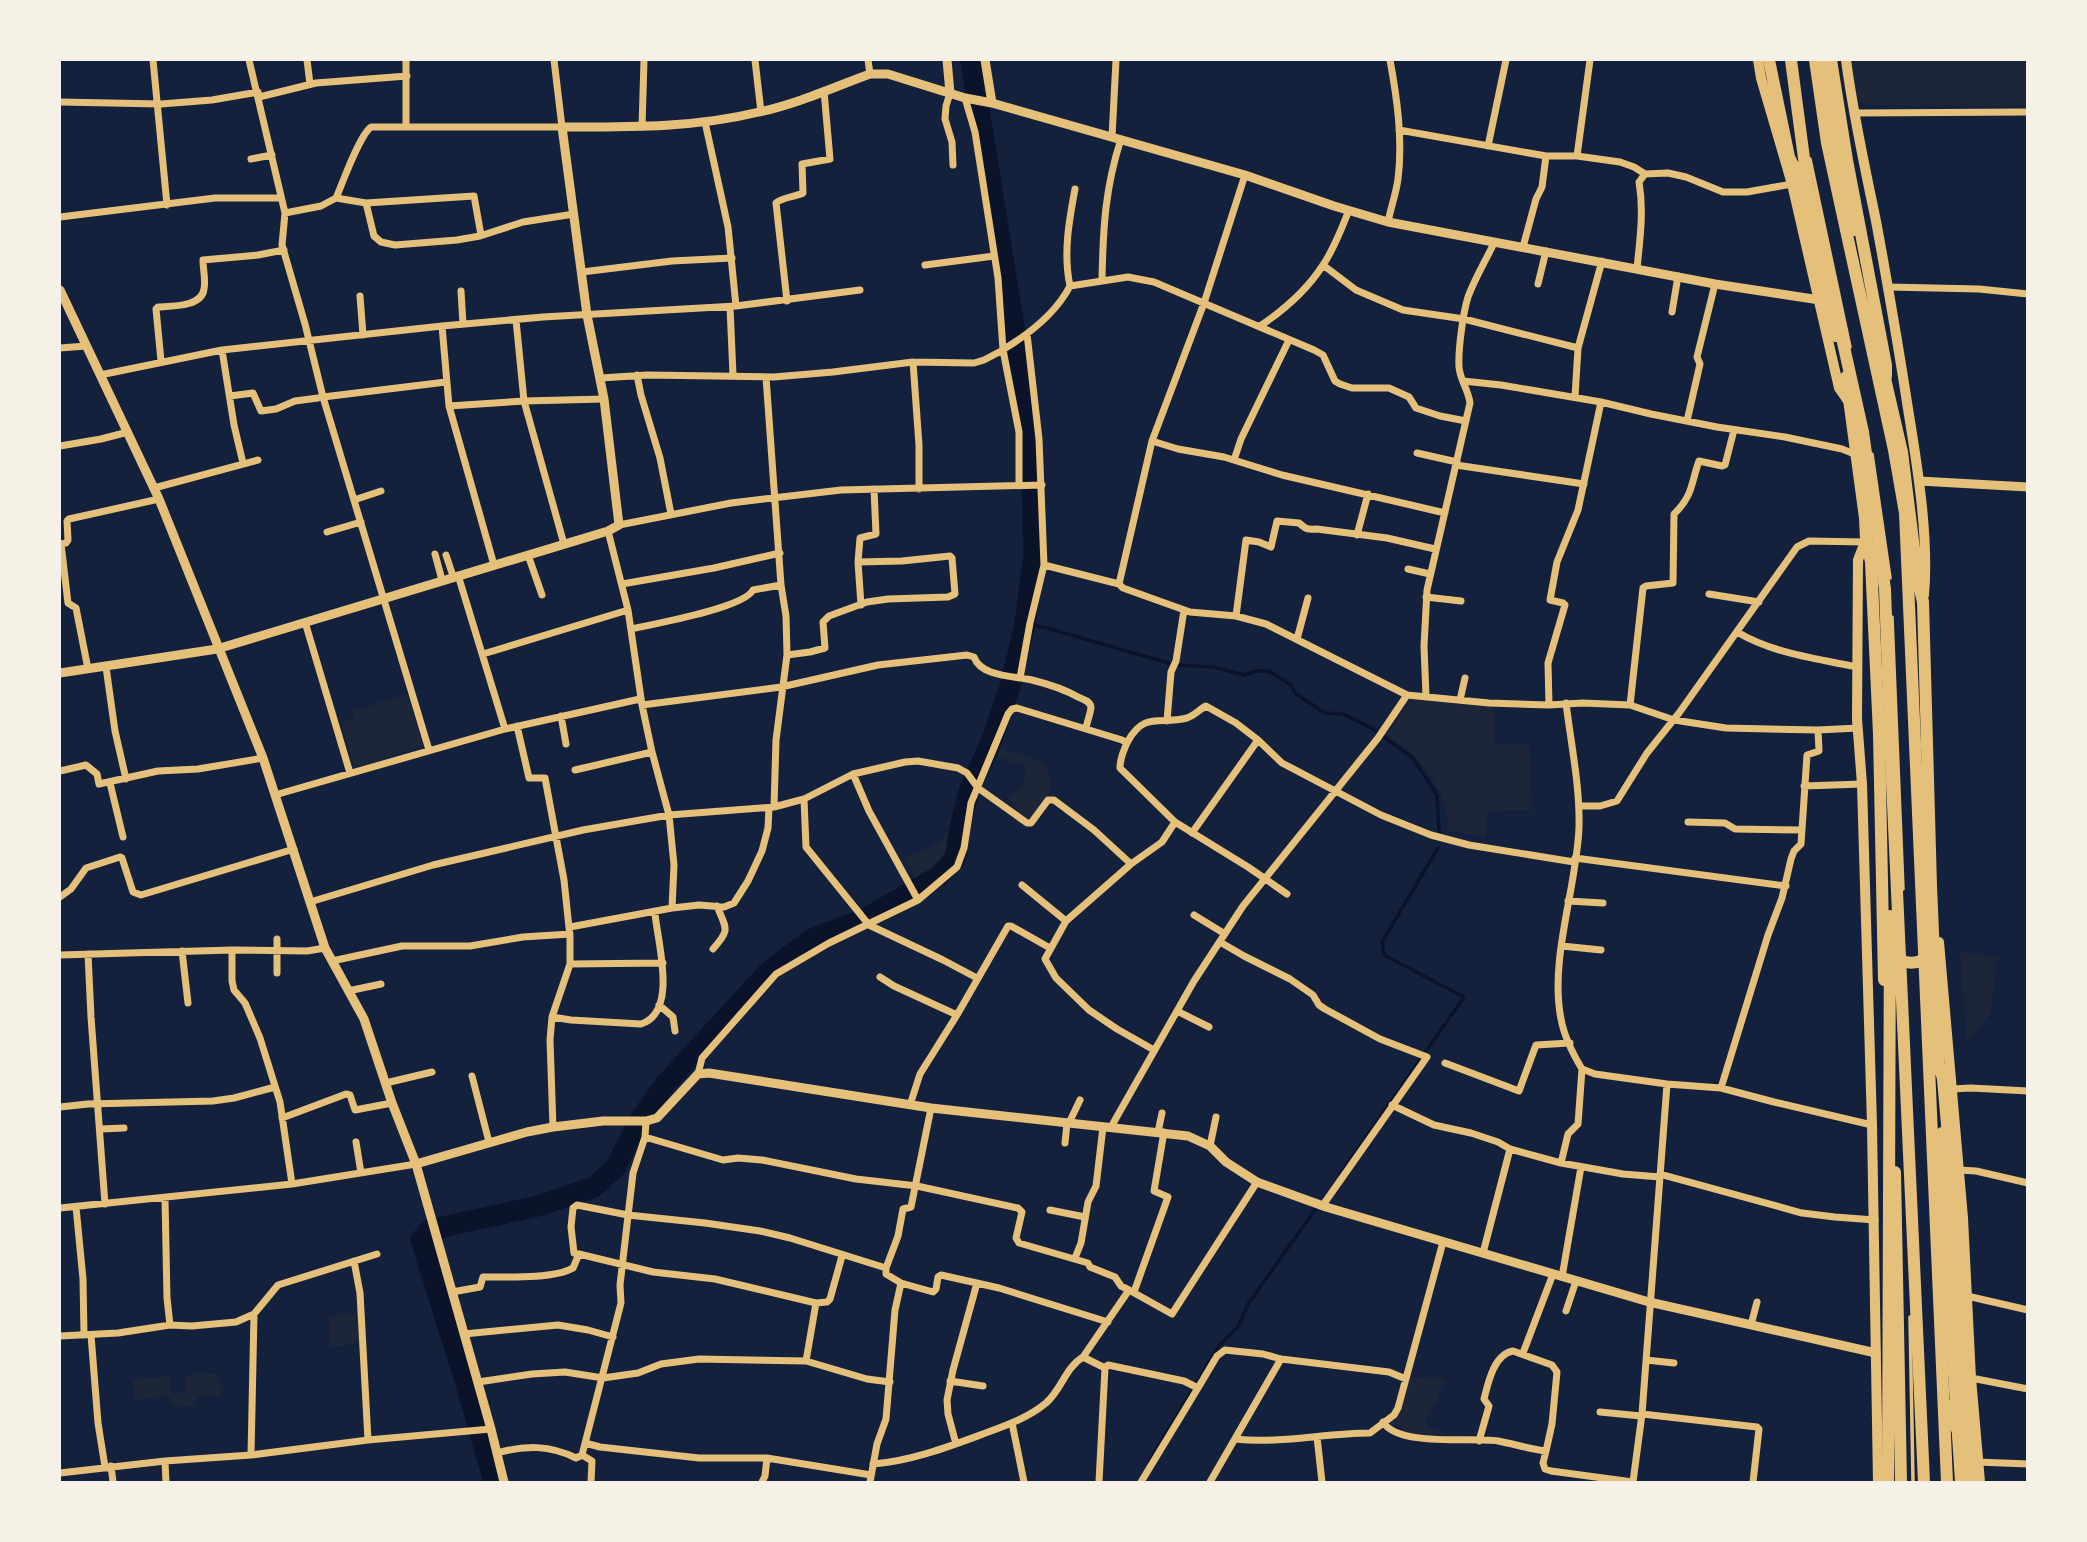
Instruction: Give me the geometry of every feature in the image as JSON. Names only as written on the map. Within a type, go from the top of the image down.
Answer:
[{"type":"highway","points":[[1772,60],[1789,158],[1797,174],[1807,181]]},
{"type":"highway","points":[[1772,60],[1783,118],[1848,386],[1865,540],[1871,562],[1879,734],[1883,951],[1896,1219],[1901,1482]]},
{"type":"highway","points":[[1793,60],[1807,181],[1867,458],[1885,589],[1924,1482]]},
{"type":"highway","points":[[1814,60],[1827,143],[1894,450],[1905,513],[1947,1482]]},
{"type":"highway","points":[[1823,60],[1838,149],[1902,452],[1923,602],[1933,950],[1958,1482]]},
{"type":"highway","points":[[1831,60],[1847,160],[1885,356],[1886,376],[1881,394]]},
{"type":"highway","points":[[1888,1482],[1891,760]]},
{"type":"highway","points":[[1883,951],[1905,963],[1921,961],[1933,950]]},
{"type":"highway","points":[[1929,1051],[1937,1061],[1943,1079],[1957,1238],[1970,1482]]},
{"type":"main road","points":[[1758,60],[1792,184],[1839,388],[1848,402]]},
{"type":"main road","points":[[1846,60],[1888,286],[1919,481],[1925,581],[1923,602]]},
{"type":"main road","points":[[1865,540],[1858,560],[1857,667],[1875,1220],[1878,1482]]},
{"type":"main road","points":[[1931,886],[1936,904],[1959,1170],[1980,1482]]},
{"type":"street","points":[[153,60],[167,205]]},
{"type":"street","points":[[250,60],[285,213],[282,237],[284,250],[309,341],[321,398],[429,750]]},
{"type":"street","points":[[307,60],[310,84]]},
{"type":"street","points":[[406,60],[406,126]]},
{"type":"street","points":[[554,60],[587,315],[601,378],[619,525]]},
{"type":"street","points":[[642,127],[644,60]]},
{"type":"street","points":[[755,60],[761,112]]},
{"type":"street","points":[[868,60],[870,74]]},
{"type":"street","points":[[947,60],[950,93],[945,119],[952,142],[953,165]]},
{"type":"street","points":[[985,60],[989,103]]},
{"type":"street","points":[[1102,280],[1102,237],[1116,138],[1116,60]]},
{"type":"street","points":[[1388,222],[1398,180],[1399,130],[1390,60]]},
{"type":"street","points":[[1488,146],[1506,60]]},
{"type":"street","points":[[1577,156],[1590,60]]},
{"type":"street","points":[[285,213],[321,206],[336,198],[367,130],[371,127],[642,127],[705,122],[761,112],[870,74],[888,74],[1245,175],[1388,222],[1715,284],[1820,300]]},
{"type":"street","points":[[60,102],[157,104],[212,100],[258,95],[310,84],[407,76]]},
{"type":"street","points":[[787,301],[776,203],[778,200],[803,193],[802,164],[830,159],[824,91]]},
{"type":"street","points":[[967,98],[995,256],[1004,350],[1019,432],[1021,485]]},
{"type":"street","points":[[1854,113],[2028,112]]},
{"type":"street","points":[[705,122],[728,227],[732,258],[733,375]]},
{"type":"street","points":[[1399,130],[1546,156],[1577,156],[1620,162],[1645,174],[1668,173],[1686,177],[1724,192],[1747,192],[1792,184]]},
{"type":"street","points":[[251,159],[272,155]]},
{"type":"street","points":[[1523,247],[1535,199],[1542,187],[1546,156]]},
{"type":"street","points":[[1637,268],[1642,220],[1639,182],[1645,174]]},
{"type":"street","points":[[1119,584],[1152,441],[1204,303],[1245,175]]},
{"type":"street","points":[[1070,286],[1067,253],[1074,189]]},
{"type":"street","points":[[336,198],[366,203],[474,196],[481,235]]},
{"type":"street","points":[[60,217],[215,198],[281,198]]},
{"type":"street","points":[[366,203],[374,236],[395,245],[436,243],[481,235],[523,222],[574,214]]},
{"type":"street","points":[[1259,326],[1296,298],[1324,265],[1349,211]]},
{"type":"street","points":[[1426,696],[1426,597],[1470,403],[1459,363],[1464,319],[1469,296],[1494,243]]},
{"type":"street","points":[[162,361],[156,309],[200,298],[205,287],[204,260],[284,250]]},
{"type":"street","points":[[1538,284],[1546,251]]},
{"type":"street","points":[[925,265],[995,256]]},
{"type":"street","points":[[582,272],[671,261],[732,258]]},
{"type":"street","points":[[1575,397],[1578,348],[1602,261]]},
{"type":"street","points":[[1324,265],[1356,290],[1383,303],[1416,313],[1464,319],[1578,348]]},
{"type":"street","points":[[1672,312],[1678,276]]},
{"type":"street","points":[[601,378],[637,375],[766,377],[913,362],[974,363],[1004,350],[1025,336],[1044,319],[1070,286],[1128,277],[1169,288],[1323,355],[1335,381],[1340,384],[1352,388],[1389,388],[1409,397],[1416,408],[1466,421]]},
{"type":"street","points":[[1687,421],[1700,364],[1697,357],[1715,284]]},
{"type":"street","points":[[1888,286],[1979,289],[2028,294]]},
{"type":"street","points":[[60,290],[100,375],[123,433],[159,499],[263,758],[325,948],[364,1019],[416,1164],[504,1482]]},
{"type":"street","points":[[100,375],[222,350],[463,324],[733,307],[860,290]]},
{"type":"street","points":[[461,291],[463,324]]},
{"type":"street","points":[[360,296],[363,335]]},
{"type":"street","points":[[516,322],[524,401],[563,539]]},
{"type":"street","points":[[442,326],[449,406],[494,565]]},
{"type":"street","points":[[1019,678],[1044,565],[1038,485],[1040,439],[1025,336]]},
{"type":"street","points":[[1234,460],[1241,439],[1289,340]]},
{"type":"street","points":[[60,348],[86,346]]},
{"type":"street","points":[[222,350],[243,463]]},
{"type":"street","points":[[913,362],[919,489]]},
{"type":"street","points":[[637,375],[643,405],[660,458],[671,514]]},
{"type":"street","points":[[332,961],[402,946],[470,946],[570,931],[671,908],[734,904],[762,851],[768,828],[781,687],[787,655],[766,377]]},
{"type":"street","points":[[1463,381],[1575,397],[1734,430],[1785,437],[1842,449],[1857,456]]},
{"type":"street","points":[[229,396],[253,393],[261,411],[276,409],[295,401],[446,382]]},
{"type":"street","points":[[449,406],[604,400]]},
{"type":"street","points":[[1549,705],[1548,663],[1565,606],[1550,600],[1552,585],[1557,562],[1578,510],[1601,402]]},
{"type":"street","points":[[1630,705],[1643,588],[1673,583],[1674,514],[1689,498],[1699,461],[1721,467],[1725,465],[1734,430]]},
{"type":"street","points":[[60,446],[123,433]]},
{"type":"street","points":[[1152,441],[1445,513]]},
{"type":"street","points":[[1417,453],[1457,463],[1584,484]]},
{"type":"street","points":[[154,488],[258,460]]},
{"type":"street","points":[[1919,481],[2028,486]]},
{"type":"street","points":[[60,673],[218,649],[528,555],[563,539],[608,531],[619,525],[671,514],[731,503],[841,490],[1038,485]]},
{"type":"street","points":[[861,605],[858,562],[860,537],[876,534],[874,489]]},
{"type":"street","points":[[354,500],[381,491]]},
{"type":"street","points":[[1357,535],[1368,495]]},
{"type":"street","points":[[88,670],[76,608],[68,603],[60,544],[68,540],[67,521],[159,499]]},
{"type":"street","points":[[1236,616],[1245,540],[1271,547],[1277,521],[1299,523],[1303,528],[1312,530],[1317,528],[1387,538],[1435,549]]},
{"type":"street","points":[[327,532],[361,522]]},
{"type":"street","points":[[608,531],[628,610],[641,702],[669,815],[674,865],[671,908]]},
{"type":"street","points":[[1578,806],[1600,806],[1617,801],[1647,753],[1674,720],[1797,547],[1809,541],[1865,540]]},
{"type":"street","points":[[622,584],[780,553]]},
{"type":"street","points":[[435,554],[442,580]]},
{"type":"street","points":[[446,555],[483,654],[505,729]]},
{"type":"street","points":[[528,555],[542,595]]},
{"type":"street","points":[[787,655],[822,649],[826,645],[823,622],[825,618],[867,602],[948,597],[955,594],[950,556],[858,562]]},
{"type":"street","points":[[1044,565],[1119,584],[1123,588],[1184,610],[1236,616],[1266,624],[1407,695],[1489,703],[1630,705],[1674,720],[1726,728],[1858,728]]},
{"type":"street","points":[[1408,569],[1430,574]]},
{"type":"street","points":[[631,629],[728,606],[751,595],[753,590],[781,584]]},
{"type":"street","points":[[1709,594],[1759,602]]},
{"type":"street","points":[[1426,597],[1461,601]]},
{"type":"street","points":[[1297,639],[1308,598]]},
{"type":"street","points":[[483,654],[628,610]]},
{"type":"street","points":[[1167,720],[1171,673],[1178,650],[1184,610]]},
{"type":"street","points":[[305,622],[350,773]]},
{"type":"street","points":[[1737,632],[1746,638],[1783,650],[1857,667]]},
{"type":"street","points":[[275,795],[505,729],[561,716],[641,702],[781,687],[878,665],[967,655],[974,657],[976,664],[983,668],[1005,676],[1052,685],[1089,703],[1091,706],[1086,728]]},
{"type":"street","points":[[106,667],[125,779]]},
{"type":"street","points":[[1460,700],[1465,678]]},
{"type":"street","points":[[1074,1258],[1081,1243],[1088,1202],[1096,1186],[1107,1127],[1243,906],[1380,735],[1407,695]]},
{"type":"street","points":[[1561,1163],[1568,1134],[1578,1124],[1582,1069],[1562,1022],[1558,1000],[1562,946],[1578,830],[1578,806],[1566,703]]},
{"type":"street","points":[[1287,894],[1175,822],[1120,768],[1127,743],[1137,727],[1145,721],[1190,717],[1206,706],[1236,723],[1282,763],[1381,815],[1431,835],[1499,851],[1786,886]]},
{"type":"street","points":[[60,1208],[292,1184],[416,1164],[489,1142],[553,1127],[657,1118],[698,1074],[702,1058],[776,974],[957,867],[961,859],[971,803],[1012,709],[1017,708],[1086,728],[1127,743]]},
{"type":"street","points":[[561,716],[566,744]]},
{"type":"street","points":[[517,726],[529,778],[545,779],[564,880],[570,931],[570,964],[552,1017],[550,1040],[553,1127]]},
{"type":"street","points":[[1721,1088],[1786,886],[1791,859],[1801,844],[1807,755],[1819,751],[1818,730]]},
{"type":"street","points":[[1192,833],[1258,740]]},
{"type":"street","points":[[575,770],[652,752]]},
{"type":"street","points":[[60,771],[86,765],[97,774],[99,784],[158,771],[198,769],[263,758]]},
{"type":"street","points":[[310,902],[433,865],[556,837],[669,815],[771,808],[804,799],[853,774],[887,765],[918,761],[958,768],[967,773],[977,787],[1030,824],[1048,800],[1054,800],[1094,830],[1131,864]]},
{"type":"street","points":[[853,774],[869,811],[914,893]]},
{"type":"street","points":[[110,783],[123,837]]},
{"type":"street","points":[[1804,786],[1862,784]]},
{"type":"street","points":[[804,799],[806,848],[865,921],[977,978]]},
{"type":"street","points":[[1154,1050],[1089,1010],[1056,978],[1045,959],[1066,921],[1131,864],[1161,842],[1175,822]]},
{"type":"street","points":[[1688,822],[1725,823],[1735,829],[1802,830]]},
{"type":"street","points":[[60,897],[71,889],[86,868],[120,857],[133,892],[141,895],[291,849]]},
{"type":"street","points":[[1022,885],[1066,921]]},
{"type":"street","points":[[1568,901],[1603,903]]},
{"type":"street","points":[[713,949],[726,932],[717,906]]},
{"type":"street","points":[[552,1017],[641,1024],[651,1019],[659,1004],[664,983],[654,912]]},
{"type":"street","points":[[1194,915],[1225,934]]},
{"type":"street","points":[[910,1105],[920,1074],[1008,926],[1050,948]]},
{"type":"street","points":[[277,939],[277,973]]},
{"type":"street","points":[[1220,942],[1290,979],[1313,995],[1325,1009],[1380,1039],[1423,1056],[1392,1105],[1318,1204]]},
{"type":"street","points":[[1562,946],[1601,950]]},
{"type":"street","points":[[60,955],[232,950],[307,951],[325,948]]},
{"type":"street","points":[[232,950],[234,990],[245,1003],[260,1038],[280,1102],[292,1184]]},
{"type":"street","points":[[182,951],[188,1003]]},
{"type":"street","points":[[88,954],[105,1204]]},
{"type":"street","points":[[570,964],[663,963]]},
{"type":"street","points":[[880,977],[957,1015]]},
{"type":"street","points":[[348,990],[381,984]]},
{"type":"street","points":[[659,1004],[673,1017],[675,1031]]},
{"type":"street","points":[[1177,1011],[1209,1027]]},
{"type":"street","points":[[1445,1063],[1519,1091],[1536,1045],[1570,1043]]},
{"type":"street","points":[[1582,1069],[1595,1074],[1667,1084],[1721,1088],[1872,1125]]},
{"type":"street","points":[[390,1082],[432,1072]]},
{"type":"street","points":[[698,1074],[709,1073],[931,1108],[1188,1136],[1210,1146],[1226,1162],[1257,1182],[1318,1204],[1649,1302],[1876,1353]]},
{"type":"street","points":[[471,1076],[489,1142]]},
{"type":"street","points":[[1479,1441],[1489,1406],[1484,1399],[1494,1370],[1505,1353],[1523,1353],[1552,1365],[1557,1372],[1545,1469],[1633,1482],[1642,1415],[1667,1084]]},
{"type":"street","points":[[60,1107],[213,1101],[275,1087]]},
{"type":"street","points":[[1952,1089],[2028,1091]]},
{"type":"street","points":[[282,1118],[346,1094],[350,1095],[355,1110],[392,1103]]},
{"type":"street","points":[[1065,1143],[1068,1123],[1080,1100]]},
{"type":"street","points":[[1392,1105],[1434,1125],[1471,1133],[1510,1149],[1561,1163],[1623,1174],[1660,1176],[1802,1213],[1875,1220]]},
{"type":"street","points":[[931,1108],[917,1186],[911,1207],[903,1209],[886,1274],[901,1283],[933,1292],[941,1275],[1016,1293],[1108,1321]]},
{"type":"street","points":[[873,1464],[896,1461],[956,1444],[1012,1423],[1048,1402],[1073,1363],[1083,1357],[1131,1291],[1168,1197],[1154,1191],[1162,1113]]},
{"type":"street","points":[[1210,1146],[1216,1117]]},
{"type":"street","points":[[497,1453],[514,1448],[540,1447],[564,1451],[576,1458],[582,1455],[621,1303],[620,1285],[628,1216],[636,1161],[645,1137],[645,1121]]},
{"type":"street","points":[[100,1129],[124,1128]]},
{"type":"street","points":[[645,1137],[723,1160],[748,1158],[856,1179],[917,1186],[1018,1208],[1022,1212],[1017,1241],[1088,1263],[1090,1267],[1115,1277],[1121,1286],[1172,1314],[1257,1182]]},
{"type":"street","points":[[356,1142],[361,1173]]},
{"type":"street","points":[[1483,1253],[1510,1149]]},
{"type":"street","points":[[1523,1353],[1557,1275],[1581,1167]]},
{"type":"street","points":[[1959,1170],[1976,1171],[2028,1183]]},
{"type":"street","points":[[165,1198],[170,1325]]},
{"type":"street","points":[[842,1256],[830,1299],[816,1303],[715,1279],[653,1272],[573,1253],[571,1227],[574,1206],[628,1216],[760,1231],[886,1268]]},
{"type":"street","points":[[76,1207],[98,1423],[113,1482]]},
{"type":"street","points":[[1051,1210],[1085,1217]]},
{"type":"street","points":[[1235,1439],[1251,1441],[1370,1433],[1394,1415],[1443,1242]]},
{"type":"street","points":[[60,1336],[170,1325],[236,1322],[254,1314],[278,1285],[377,1255]]},
{"type":"street","points":[[452,1292],[480,1287],[483,1277],[539,1276],[566,1272],[573,1268],[579,1255]]},
{"type":"street","points":[[354,1261],[360,1293],[368,1440]]},
{"type":"street","points":[[1566,1311],[1576,1281]]},
{"type":"street","points":[[585,1443],[699,1458],[767,1458],[870,1479],[886,1419],[895,1310],[901,1283]]},
{"type":"street","points":[[956,1444],[947,1407],[950,1381],[977,1283]]},
{"type":"street","points":[[1967,1296],[2028,1310]]},
{"type":"street","points":[[1751,1325],[1757,1302]]},
{"type":"street","points":[[806,1361],[816,1303]]},
{"type":"street","points":[[251,1455],[254,1314]]},
{"type":"street","points":[[464,1334],[558,1325],[613,1337]]},
{"type":"street","points":[[1141,1482],[1196,1387],[1217,1356],[1225,1350],[1389,1372],[1406,1379]]},
{"type":"street","points":[[1083,1357],[1105,1368]]},
{"type":"street","points":[[478,1382],[557,1372],[603,1378],[638,1373],[677,1361],[712,1359],[806,1361],[867,1379],[890,1382]]},
{"type":"street","points":[[1209,1482],[1281,1359]]},
{"type":"street","points":[[1646,1360],[1674,1363]]},
{"type":"street","points":[[1105,1368],[1108,1365],[1184,1381],[1196,1387]]},
{"type":"street","points":[[1099,1482],[1105,1368]]},
{"type":"street","points":[[1971,1378],[2028,1389]]},
{"type":"street","points":[[950,1381],[983,1386]]},
{"type":"street","points":[[1600,1412],[1757,1427],[1759,1429],[1754,1482]]},
{"type":"street","points":[[1383,1422],[1386,1427],[1406,1436],[1497,1441],[1546,1451]]},
{"type":"street","points":[[1012,1423],[1024,1482]]},
{"type":"street","points":[[60,1473],[491,1429]]},
{"type":"street","points":[[1317,1437],[1322,1482]]},
{"type":"street","points":[[582,1455],[592,1461],[591,1482]]},
{"type":"street","points":[[762,1482],[767,1458]]},
{"type":"street","points":[[165,1461],[166,1482]]},
{"type":"street","points":[[1977,1462],[2028,1464]]},
{"type":"lane","points":[[1793,60],[1808,150],[1869,435],[1891,589],[1905,963],[1913,1482]]},
{"type":"lane","points":[[1814,60],[1824,144],[1890,448],[1899,508],[1907,595],[1931,1143],[1951,1429]]},
{"type":"lane","points":[[1952,1443],[1958,1482]]},
{"type":"shaded area","points":[[1850,60],[2027,60],[2027,106],[1869,105],[1854,93]]},
{"type":"shaded area","points":[[407,694],[423,746],[355,768],[341,723],[355,718],[353,711]]},
{"type":"shaded area","points":[[1412,698],[1493,706],[1493,743],[1529,745],[1532,810],[1487,811],[1486,837],[1447,831],[1448,821],[1439,790],[1420,763],[1387,735]]},
{"type":"shaded area","points":[[1000,748],[1045,763],[1049,772],[1049,795],[1029,822],[1008,798],[1020,788],[1026,775],[1023,765],[997,756]]},
{"type":"shaded area","points":[[961,813],[956,835],[943,867],[913,888],[910,883],[915,876],[905,859],[941,840],[949,829],[946,820],[953,814]]},
{"type":"shaded area","points":[[1960,951],[1997,958],[1991,1013],[1967,1042]]},
{"type":"shaded area","points":[[359,1314],[361,1343],[331,1347],[328,1316]]},
{"type":"shaded area","points":[[220,1374],[221,1395],[198,1397],[193,1406],[173,1407],[169,1396],[133,1400],[133,1380],[170,1376],[171,1393],[185,1392],[185,1375]]},
{"type":"shaded area","points":[[1407,1376],[1424,1379],[1445,1378],[1438,1403],[1432,1406],[1425,1422],[1442,1432],[1437,1439],[1403,1434],[1402,1428],[1382,1420],[1397,1405]]},
{"type":"waterway","points":[[494,1482],[421,1240],[429,1230],[538,1206],[594,1187],[615,1168],[641,1118],[667,1082],[769,971],[811,939],[864,919],[939,876],[955,859],[970,788],[991,742],[1010,687],[1025,624],[1034,553],[1032,475],[1023,382],[971,60]]},
{"type":"waterway","points":[[1025,624],[1168,663]]},
{"type":"waterway","points":[[1179,665],[1213,667],[1245,675],[1256,671],[1269,671],[1325,713],[1343,714],[1371,728],[1412,757],[1437,795],[1439,833]]},
{"type":"waterway","points":[[1340,1175],[1464,997],[1384,955],[1382,942],[1438,848]]},
{"type":"waterway","points":[[1149,1462],[1219,1346],[1238,1327],[1248,1304],[1317,1207]]}]
